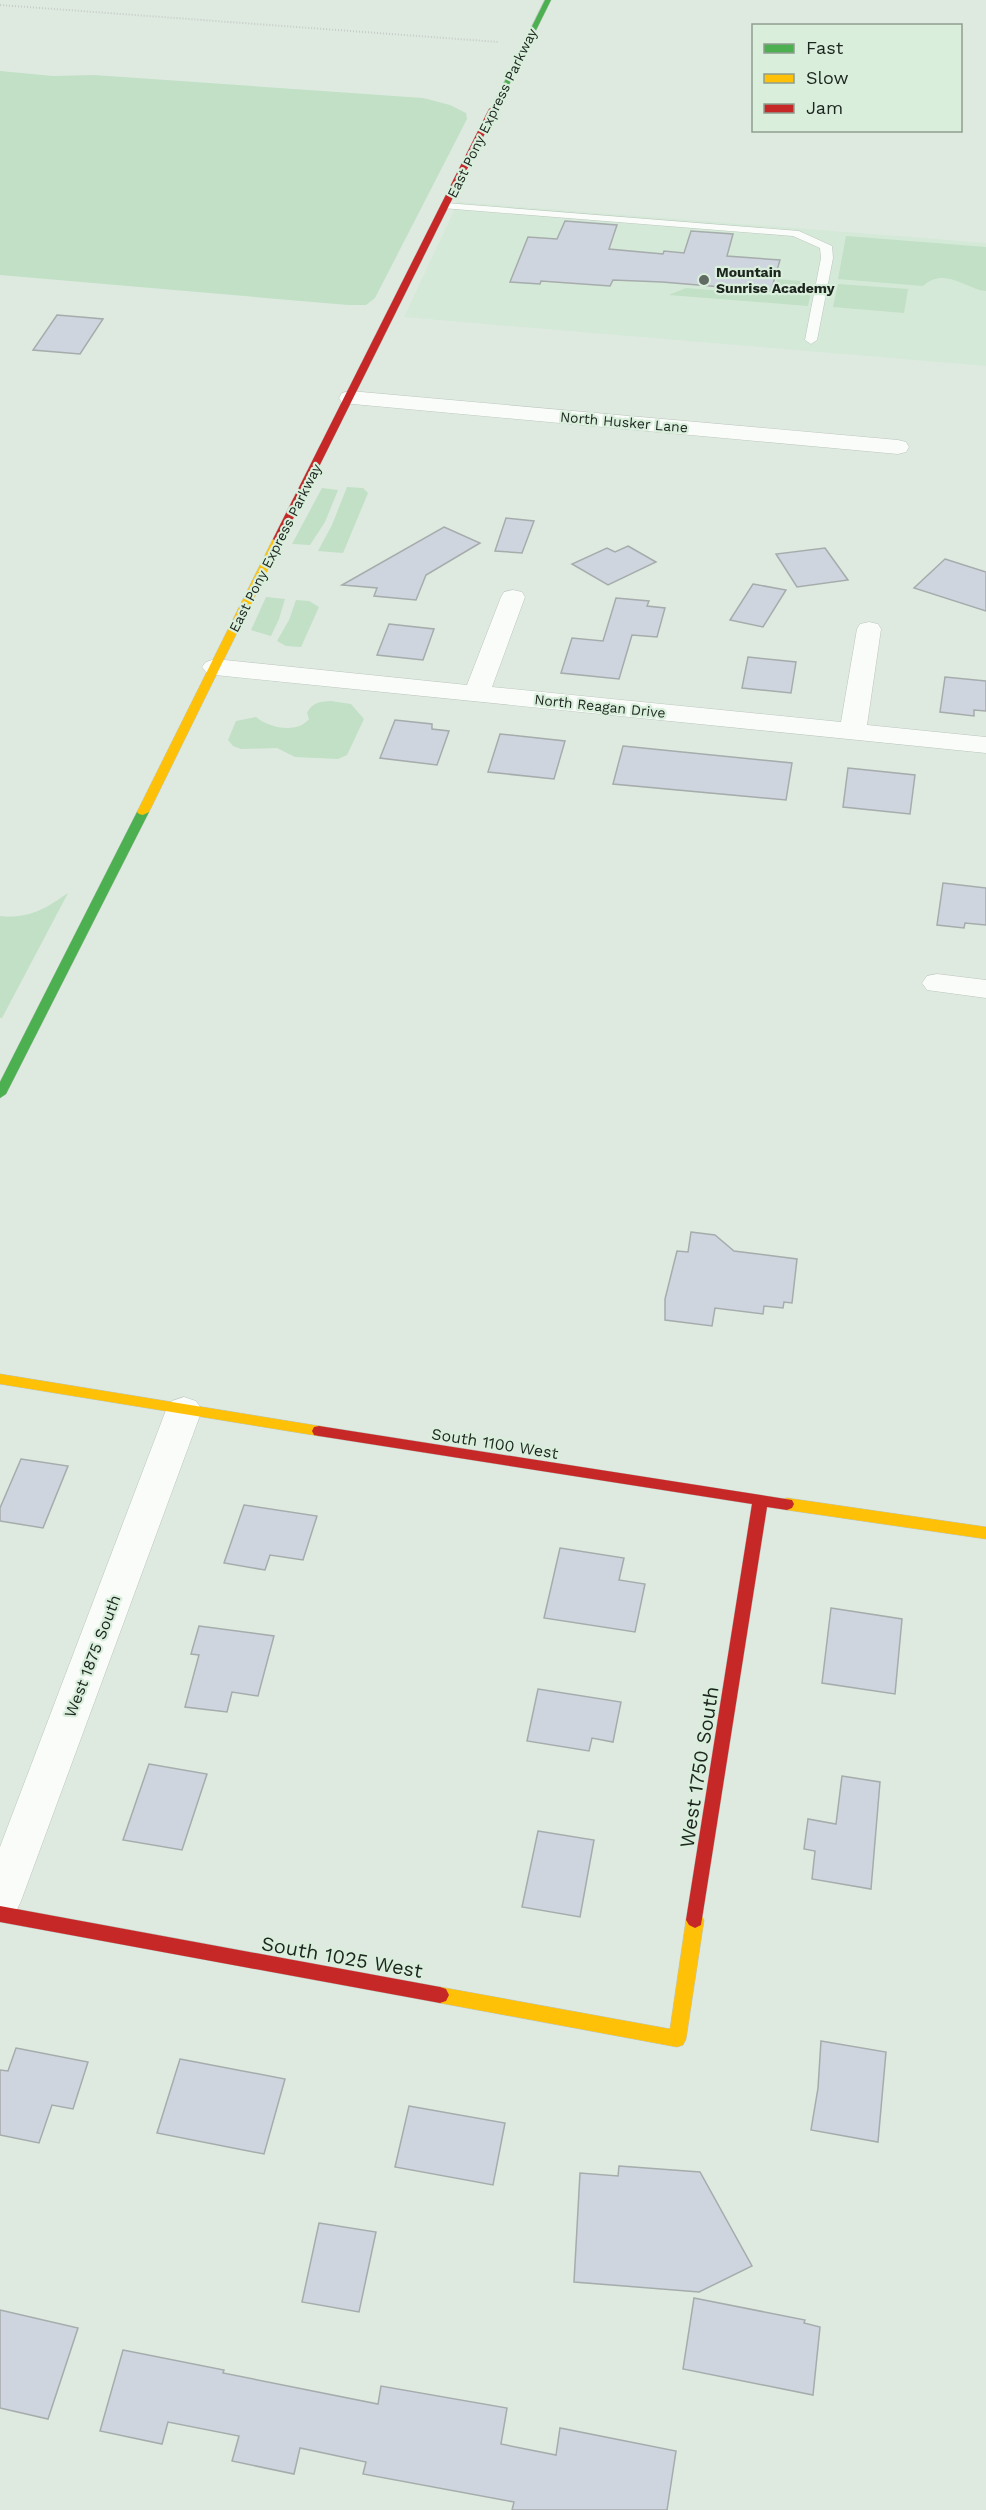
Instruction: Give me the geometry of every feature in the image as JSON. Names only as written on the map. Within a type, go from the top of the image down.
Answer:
[{"type":"street","name":"East Pony Express Parkway","points":[[0,1094],[548,0]]},
{"type":"street","name":"North Husker Lane","points":[[350,398],[898,447]]},
{"type":"street","points":[[477,693],[513,597]]},
{"type":"street","points":[[853,731],[869,629]]},
{"type":"street","name":"North Reagan Drive","points":[[215,667],[986,745]]},
{"type":"street","points":[[937,983],[986,989]]},
{"type":"street","name":"South 1100 West","points":[[0,1379],[760,1501],[986,1533]]},
{"type":"street","name":"West 1875 South","points":[[0,1901],[184,1410]]},
{"type":"street","name":"West 1750 South","points":[[678,2039],[760,1501]]},
{"type":"street","name":"South 1025 West","points":[[0,1914],[678,2039]]},
{"type":"lane","points":[[446,206],[795,233],[810,238],[826,246],[827,258],[811,340]]},
{"type":"path","points":[[0,5],[525,44]]},
{"type":"shaded area","points":[[0,71],[53,76],[94,75],[423,98],[450,105],[466,113],[467,119],[375,298],[366,305],[0,275]]},
{"type":"shaded area","name":"Mountain Sunrise Academy","points":[[458,202],[986,243],[986,366],[404,317]]},
{"type":"shaded area","points":[[846,236],[986,247],[986,291],[947,278],[931,280],[923,286],[838,279]]},
{"type":"shaded area","points":[[777,279],[801,281],[799,290],[811,292],[808,306],[669,295],[686,288],[769,295],[774,292]]},
{"type":"shaded area","points":[[838,284],[908,289],[904,313],[833,307]]},
{"type":"shaded area","points":[[347,487],[363,488],[368,493],[343,553],[318,551],[332,525]]},
{"type":"shaded area","points":[[322,488],[338,490],[325,522],[310,545],[292,544]]},
{"type":"shaded area","points":[[266,597],[285,599],[271,636],[251,630]]},
{"type":"shaded area","points":[[296,600],[309,601],[319,607],[301,647],[286,646],[277,641],[289,620]]},
{"type":"shaded area","points":[[331,701],[351,704],[364,719],[347,755],[338,759],[295,757],[277,748],[241,749],[233,746],[228,740],[236,721],[256,717],[268,724],[283,728],[297,727],[309,719],[307,713],[314,705]]},
{"type":"shaded area","points":[[68,893],[0,1018],[0,916],[20,916],[36,912]]},
{"type":"building","points":[[565,221],[617,225],[609,249],[663,254],[664,251],[684,253],[691,231],[733,234],[727,256],[780,260],[771,291],[613,280],[610,286],[541,281],[540,284],[510,282],[528,237],[557,239]]},
{"type":"building","points":[[57,315],[103,319],[80,354],[33,350]]},
{"type":"building","points":[[506,518],[534,521],[522,553],[495,551]]},
{"type":"building","points":[[444,527],[480,543],[426,575],[416,600],[374,596],[377,588],[342,585]]},
{"type":"building","points":[[628,546],[656,562],[608,585],[572,564],[607,548],[615,552]]},
{"type":"building","points":[[825,548],[848,580],[797,587],[776,554]]},
{"type":"building","points":[[945,559],[986,572],[986,611],[914,588]]},
{"type":"building","points":[[753,584],[786,590],[763,627],[730,620]]},
{"type":"building","points":[[616,598],[649,601],[647,606],[665,608],[657,637],[632,635],[619,679],[561,673],[572,638],[603,641]]},
{"type":"building","points":[[389,624],[434,629],[423,660],[377,655]]},
{"type":"building","points":[[748,657],[796,662],[791,693],[742,688]]},
{"type":"building","points":[[945,677],[986,681],[986,711],[974,710],[974,716],[940,712]]},
{"type":"building","points":[[395,720],[432,724],[432,729],[449,731],[437,765],[380,758]]},
{"type":"building","points":[[500,734],[565,741],[554,779],[488,772]]},
{"type":"building","points":[[623,746],[792,763],[786,800],[613,784]]},
{"type":"building","points":[[848,768],[915,775],[910,814],[843,807]]},
{"type":"building","points":[[943,883],[986,888],[986,925],[965,923],[964,928],[937,925]]},
{"type":"building","points":[[691,1232],[715,1235],[734,1251],[797,1259],[792,1303],[784,1302],[783,1308],[764,1306],[763,1314],[715,1308],[712,1326],[665,1320],[665,1299],[677,1251],[688,1252]]},
{"type":"building","points":[[21,1459],[68,1466],[43,1528],[0,1521],[0,1508]]},
{"type":"building","points":[[244,1505],[317,1516],[303,1560],[270,1555],[265,1570],[224,1563]]},
{"type":"building","points":[[560,1548],[624,1558],[619,1580],[645,1584],[635,1632],[544,1618]]},
{"type":"building","points":[[831,1608],[902,1619],[895,1694],[822,1683]]},
{"type":"building","points":[[199,1626],[274,1636],[258,1696],[232,1692],[227,1712],[185,1707],[199,1655],[191,1654]]},
{"type":"building","points":[[538,1689],[621,1702],[613,1742],[592,1738],[589,1751],[527,1741]]},
{"type":"building","points":[[149,1764],[207,1774],[182,1850],[123,1840]]},
{"type":"building","points":[[842,1776],[880,1782],[871,1889],[812,1879],[815,1851],[804,1849],[808,1819],[836,1824]]},
{"type":"building","points":[[538,1831],[594,1840],[580,1917],[522,1907]]},
{"type":"building","points":[[821,2041],[886,2052],[878,2142],[811,2130],[818,2088]]},
{"type":"building","points":[[16,2048],[88,2062],[73,2109],[52,2105],[39,2143],[0,2135],[0,2070],[8,2071]]},
{"type":"building","points":[[180,2059],[285,2079],[264,2154],[157,2133]]},
{"type":"building","points":[[409,2106],[505,2123],[493,2185],[395,2167]]},
{"type":"building","points":[[619,2166],[700,2172],[752,2266],[699,2292],[574,2282],[580,2173],[618,2176]]},
{"type":"building","points":[[319,2223],[376,2232],[359,2312],[302,2302]]},
{"type":"building","points":[[694,2298],[805,2320],[804,2323],[820,2327],[813,2395],[683,2369]]},
{"type":"building","points":[[0,2310],[78,2328],[48,2419],[0,2408]]},
{"type":"building","points":[[123,2350],[378,2404],[381,2386],[507,2408],[501,2444],[556,2455],[560,2428],[676,2451],[667,2510],[512,2510],[514,2502],[363,2474],[366,2462],[300,2448],[294,2474],[232,2461],[239,2436],[168,2422],[162,2444],[100,2431]]},
{"type":"traffic: fast","points":[[493,109],[548,0]]},
{"type":"traffic: fast","points":[[0,1094],[143,812]]},
{"type":"traffic: slow","points":[[143,812],[278,539]]},
{"type":"traffic: slow","points":[[0,1379],[319,1431]]},
{"type":"traffic: slow","points":[[787,1504],[986,1533]]},
{"type":"traffic: slow","points":[[440,1995],[677,2039],[695,1920]]},
{"type":"traffic: jam","points":[[278,539],[493,109]]},
{"type":"traffic: jam","points":[[319,1431],[787,1504]]},
{"type":"traffic: jam","points":[[695,1920],[760,1501]]},
{"type":"traffic: jam","points":[[0,1914],[440,1995]]},
{"type":"place","name":"Mountain Sunrise Academy","points":[[704,280]]}]
